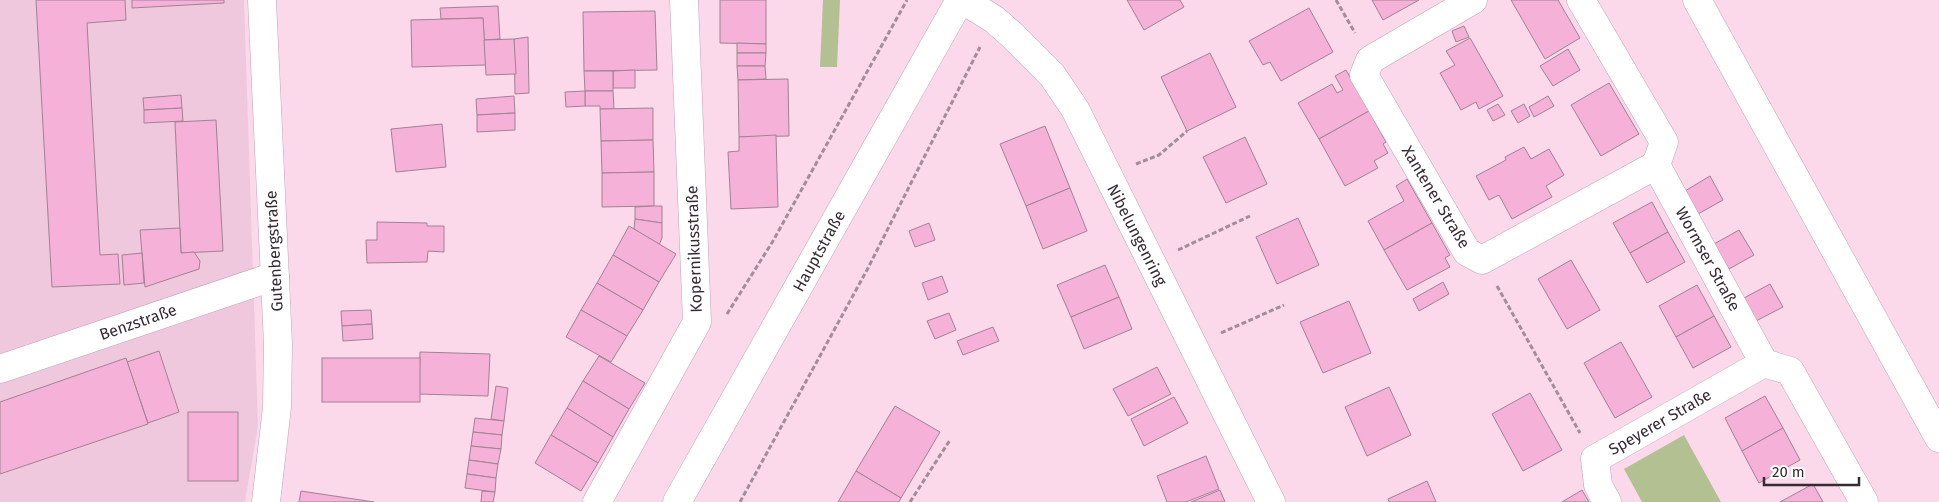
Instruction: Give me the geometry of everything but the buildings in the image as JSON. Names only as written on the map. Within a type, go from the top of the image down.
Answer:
[{"type":"street","name":"Gutenbergstraße","points":[[262,0],[278,344],[277,407],[266,502]]},
{"type":"street","name":"Kopernikusstraße","points":[[597,502],[697,322],[684,0]]},
{"type":"street","name":"Nibelungenring","points":[[961,0],[995,20],[1052,75],[1075,109],[1271,502]]},
{"type":"street","name":"Hauptstraße","points":[[677,502],[961,0]]},
{"type":"street","points":[[1370,60],[1473,0]]},
{"type":"street","points":[[1581,0],[1664,142],[1656,165]]},
{"type":"street","points":[[1696,0],[1939,438]]},
{"type":"street","name":"Xantener Straße","points":[[1370,60],[1364,75],[1467,252],[1482,260],[1656,165]]},
{"type":"street","name":"Wormser Straße","points":[[1656,165],[1764,363]]},
{"type":"street","name":"Benzstraße","points":[[0,368],[275,276]]},
{"type":"street","points":[[1764,363],[1790,371],[1864,502]]},
{"type":"street","name":"Speyerer Straße","points":[[1607,502],[1598,485],[1595,459],[1764,363]]},
{"type":"path","points":[[727,314],[773,241],[907,0]]},
{"type":"path","points":[[1336,0],[1370,60]]},
{"type":"path","points":[[740,502],[868,270],[964,76],[995,20]]},
{"type":"path","points":[[1108,176],[1160,154],[1187,131]]},
{"type":"path","points":[[1151,263],[1250,216]]},
{"type":"path","points":[[1482,260],[1595,459]]},
{"type":"path","points":[[1193,346],[1284,305]]},
{"type":"path","points":[[910,502],[950,440]]},
{"type":"shaded area","points":[[0,0],[244,0],[258,426],[245,502],[0,502]]},
{"type":"green space","points":[[823,0],[840,0],[837,67],[820,67]]},
{"type":"green space","points":[[1684,435],[1721,502],[1642,502],[1624,469]]}]
